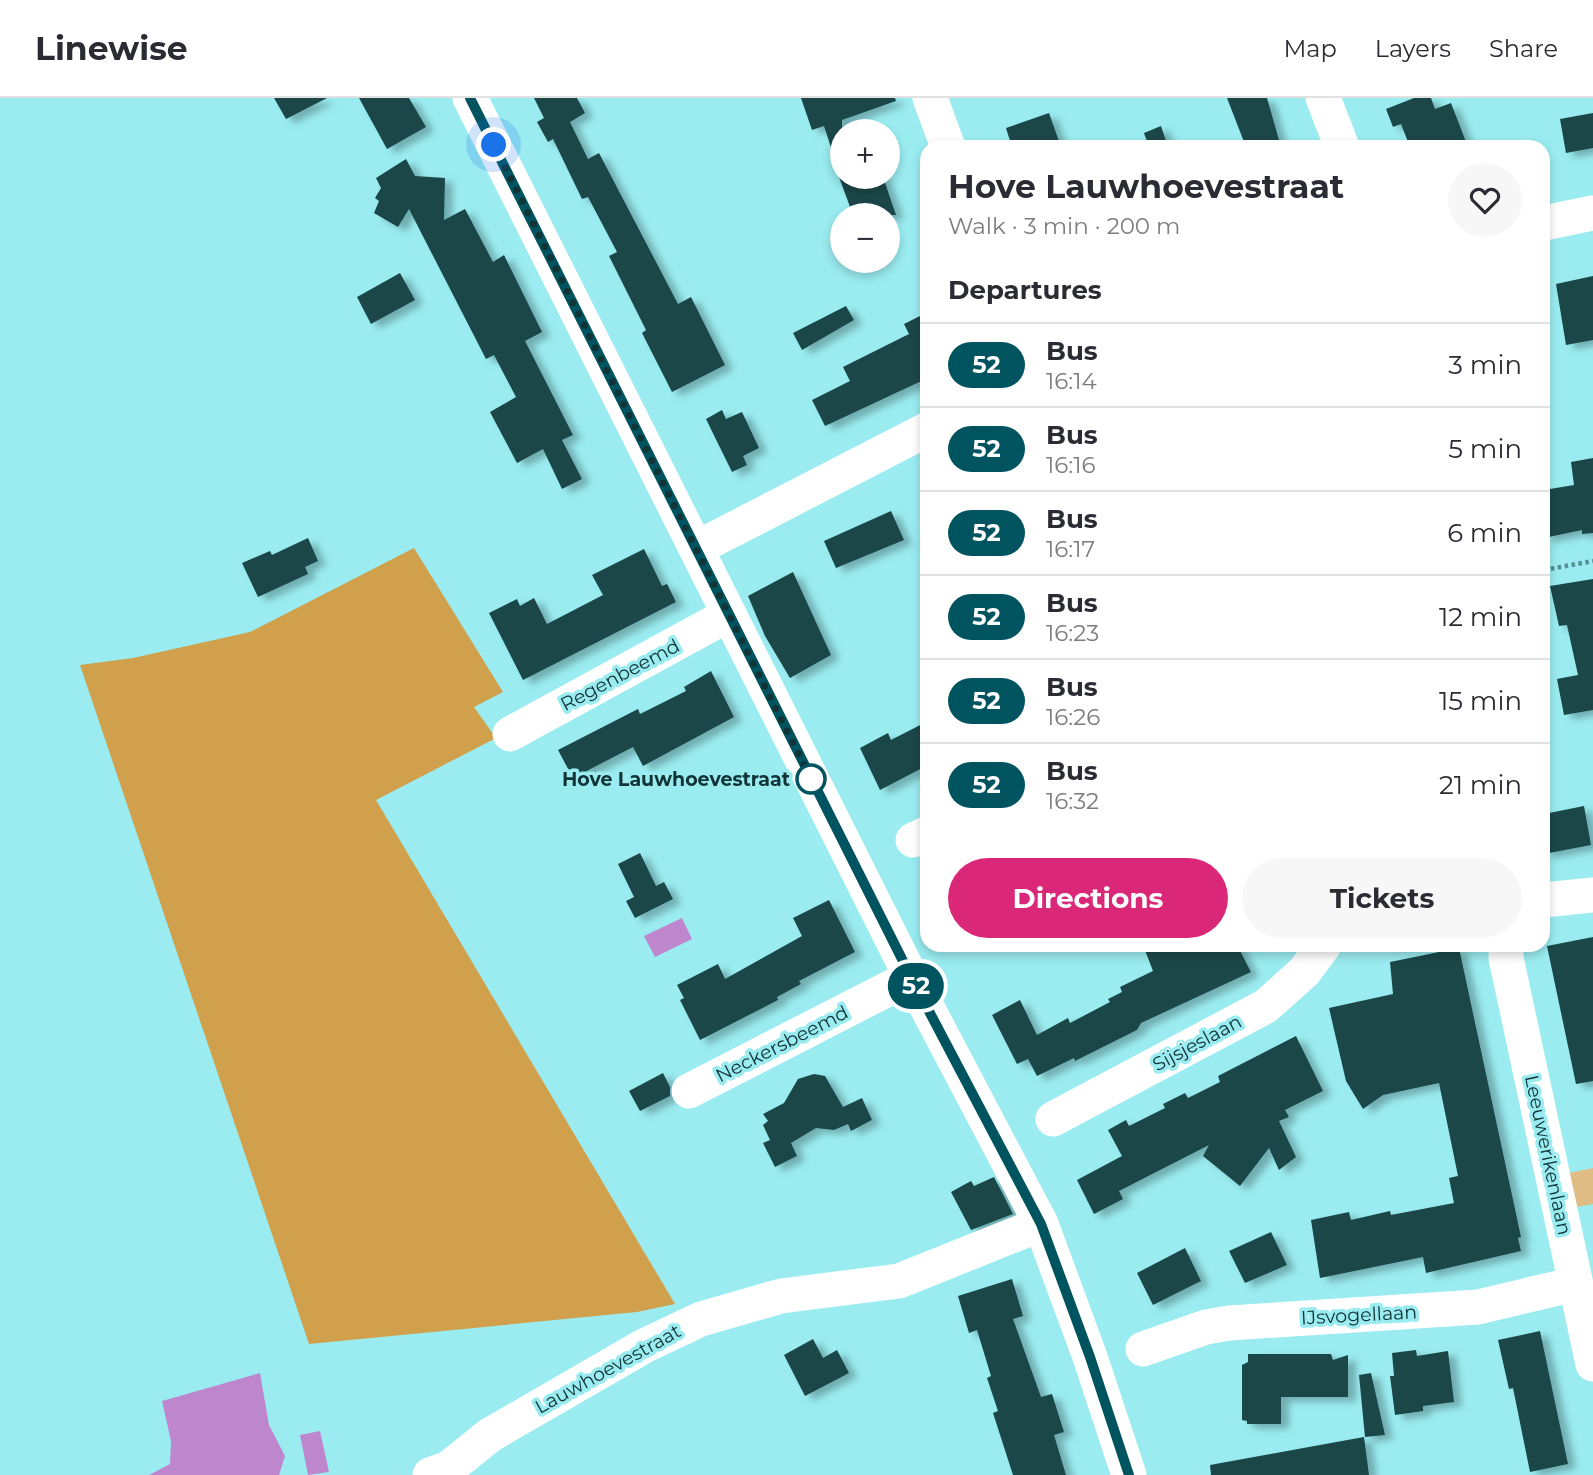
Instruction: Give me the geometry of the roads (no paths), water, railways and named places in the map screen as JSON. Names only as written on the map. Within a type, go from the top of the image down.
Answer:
[{"type":"street","points":[[470,98],[911,977],[1041,1224],[1090,1357],[1129,1475]]},
{"type":"street","points":[[930,98],[945,140]]},
{"type":"street","points":[[1323,98],[1339,140]]},
{"type":"street","points":[[1550,221],[1593,213]]},
{"type":"street","points":[[1550,244],[1593,236]]},
{"type":"street","points":[[701,556],[920,433]]},
{"type":"street","points":[[701,556],[920,457]]},
{"type":"street","name":"Regenbeemd","points":[[510,734],[729,615]]},
{"type":"street","points":[[1550,899],[1593,895]]},
{"type":"street","name":"Sijsjeslaan","points":[[1053,1119],[1266,1006],[1304,972],[1319,952]]},
{"type":"street","name":"Leeuwerikenlaan","points":[[1506,952],[1593,1364]]},
{"type":"street","name":"Neckersbeemd","points":[[689,1091],[911,977]]},
{"type":"street","name":"Lauwhoevestraat","points":[[430,1475],[449,1468],[490,1435],[644,1346],[701,1320],[781,1296],[899,1281],[1041,1224]]},
{"type":"street","name":"IJsvogellaan","points":[[1143,1349],[1206,1327],[1229,1323],[1464,1309],[1575,1284]]},
{"type":"place","name":"Hove Lauwhoevestraat","points":[[811,779]]}]
